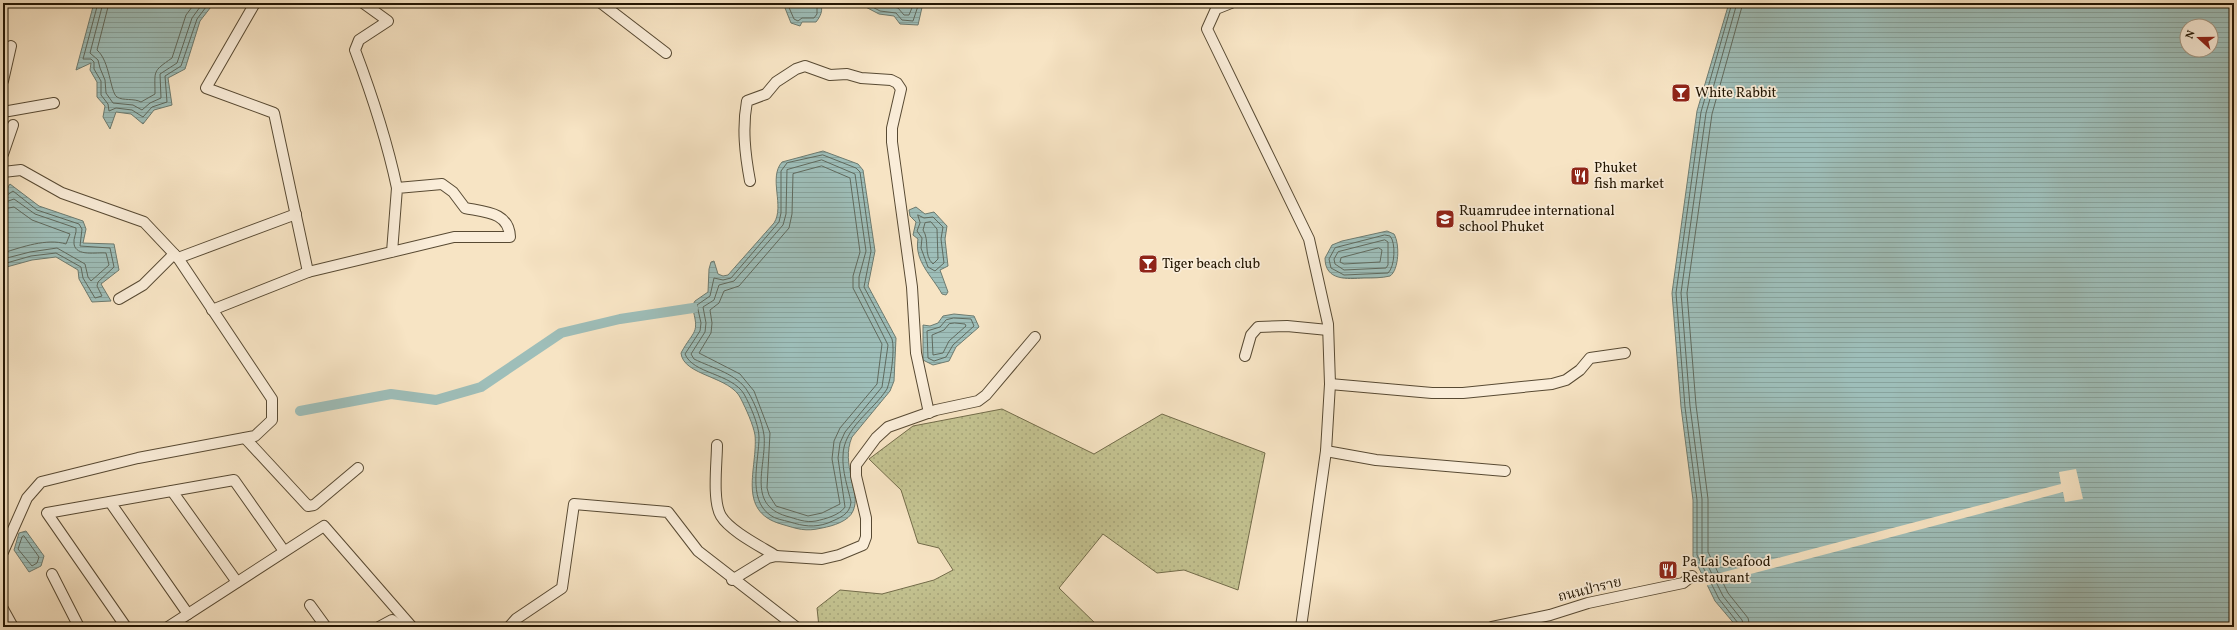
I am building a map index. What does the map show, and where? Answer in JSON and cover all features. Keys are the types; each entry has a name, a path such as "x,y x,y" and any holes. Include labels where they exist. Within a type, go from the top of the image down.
{"street":[{"path":"255,3 206,88 274,113 308,272"},
{"path":"363,3 388,21 359,40 355,50 374,100 390,156 397,188 392,252"},
{"path":"601,3 666,53"},
{"path":"1231,3 1216,9 1207,29 1309,239 1328,330 1330,384 1326,451 1301,627"},
{"path":"3,81 11,46"},
{"path":"750,181 744,152 746,101 766,94 776,82 796,69 806,66 830,75 847,74 861,78 891,80 898,83 901,89 892,128 892,142 912,287 916,353 929,413"},
{"path":"3,112 54,103"},
{"path":"3,154 13,125"},
{"path":"3,172 21,170 62,194 144,222 176,256 272,399 272,420 256,436 138,458 41,482 27,498 4,549"},
{"path":"212,310 308,272 454,237 510,237 509,226 504,220 489,212 465,208 453,192 442,184 397,188"},
{"path":"118,299 143,285 176,256 296,214"},
{"path":"1245,356 1251,335 1258,327 1287,326 1328,330"},
{"path":"732,580 768,558 776,556 822,559 839,555 863,545 866,537 866,518 856,476 857,462 876,438 888,427 929,413 978,401 986,395 1035,337"},
{"path":"1330,384 1432,393 1463,393 1544,384 1566,380 1580,370 1590,358 1626,352"},
{"path":"245,438 308,506 314,505 358,468"},
{"path":"717,445 717,504 721,516 734,529 776,556"},
{"path":"1326,451 1390,462 1505,471"},
{"path":"126,627 47,513 234,480 284,551"},
{"path":"172,491 237,582"},
{"path":"110,502 188,614"},
{"path":"509,627 516,619 562,588 574,504 668,512 698,551 732,580 796,627"},
{"path":"168,627 324,526 412,627"},
{"path":"52,574 79,627"},
{"name":"ถนนป่าราย","path":"1492,627 1550,614 1588,603 1683,583 1692,576"},
{"path":"310,605 326,627"},
{"path":"3,609 13,627"},
{"path":"379,627 392,620 401,627"}],"shaded area":[{"path":"1002,409 1094,454 1162,414 1265,453 1238,590 1184,570 1157,573 1103,534 1059,588 1099,627 819,627 817,608 840,590 882,594 934,580 953,570 939,548 918,543 901,490 869,459 913,426"}],"water":[{"path":"94,3 214,3 200,21 185,69 168,78 172,105 154,110 143,124 131,114 116,112 110,129 103,117 105,106 97,97 97,82 90,70 91,63 76,70"},
{"path":"783,3 820,3 822,8 816,22 802,22 800,26 791,23"},
{"path":"858,3 923,3 918,25 900,24 894,16 879,14"},
{"path":"1729,3 2234,3 2234,627 1737,627 1715,601 1693,556 1693,500 1681,407 1672,293 1697,111"},
{"path":"823,151 858,164 863,170 875,251 868,286 896,338 894,381 890,391 852,437 849,447 849,468 855,495 853,511 848,518 836,524 806,530 797,529 767,518 758,509 754,499 752,487 755,435 751,421 741,399 736,391 728,385 690,367 684,361 681,353 695,327 692,306 695,301 708,292 709,269 711,262 714,261 718,274 723,276 728,275 774,223 778,209 776,176 782,162"},
{"path":"10,184 39,206 83,221 86,229 83,243 114,244 119,270 101,284 111,301 92,302 79,279 78,270 56,257 32,260 3,268 3,194"},
{"path":"916,207 925,214 934,212 947,226 945,239 948,266 940,270 948,292 946,295 942,294 921,261 917,247 918,239 913,235 916,222 910,216 909,210"},
{"path":"1387,231 1394,234 1398,250 1397,263 1393,273 1390,276 1351,279 1338,277 1329,271 1326,266 1325,258 1332,245 1342,241"},
{"path":"954,314 974,316 979,327 956,347 949,361 933,365 923,360 923,325 930,326 938,323 943,316"},
{"path":"26,531 44,556 41,566 29,572 14,550 19,533"}],"pier":[{"path":"2076,469 2083,499 2065,502 2063,492 1705,586 1701,578 2061,484 2059,472"}],"waterway":[{"path":"300,411 391,394 436,400 481,387 561,333 620,319 693,308"}],"place":[{"name":"White Rabbit","path":"1681,93"},
{"name":"Phuket fish market","path":"1580,176"},
{"name":"Ruamrudee international school Phuket","path":"1445,219"},
{"name":"Tiger beach club","path":"1148,264"},
{"name":"Pa Lai Seafood Restaurant","path":"1668,570"}]}
